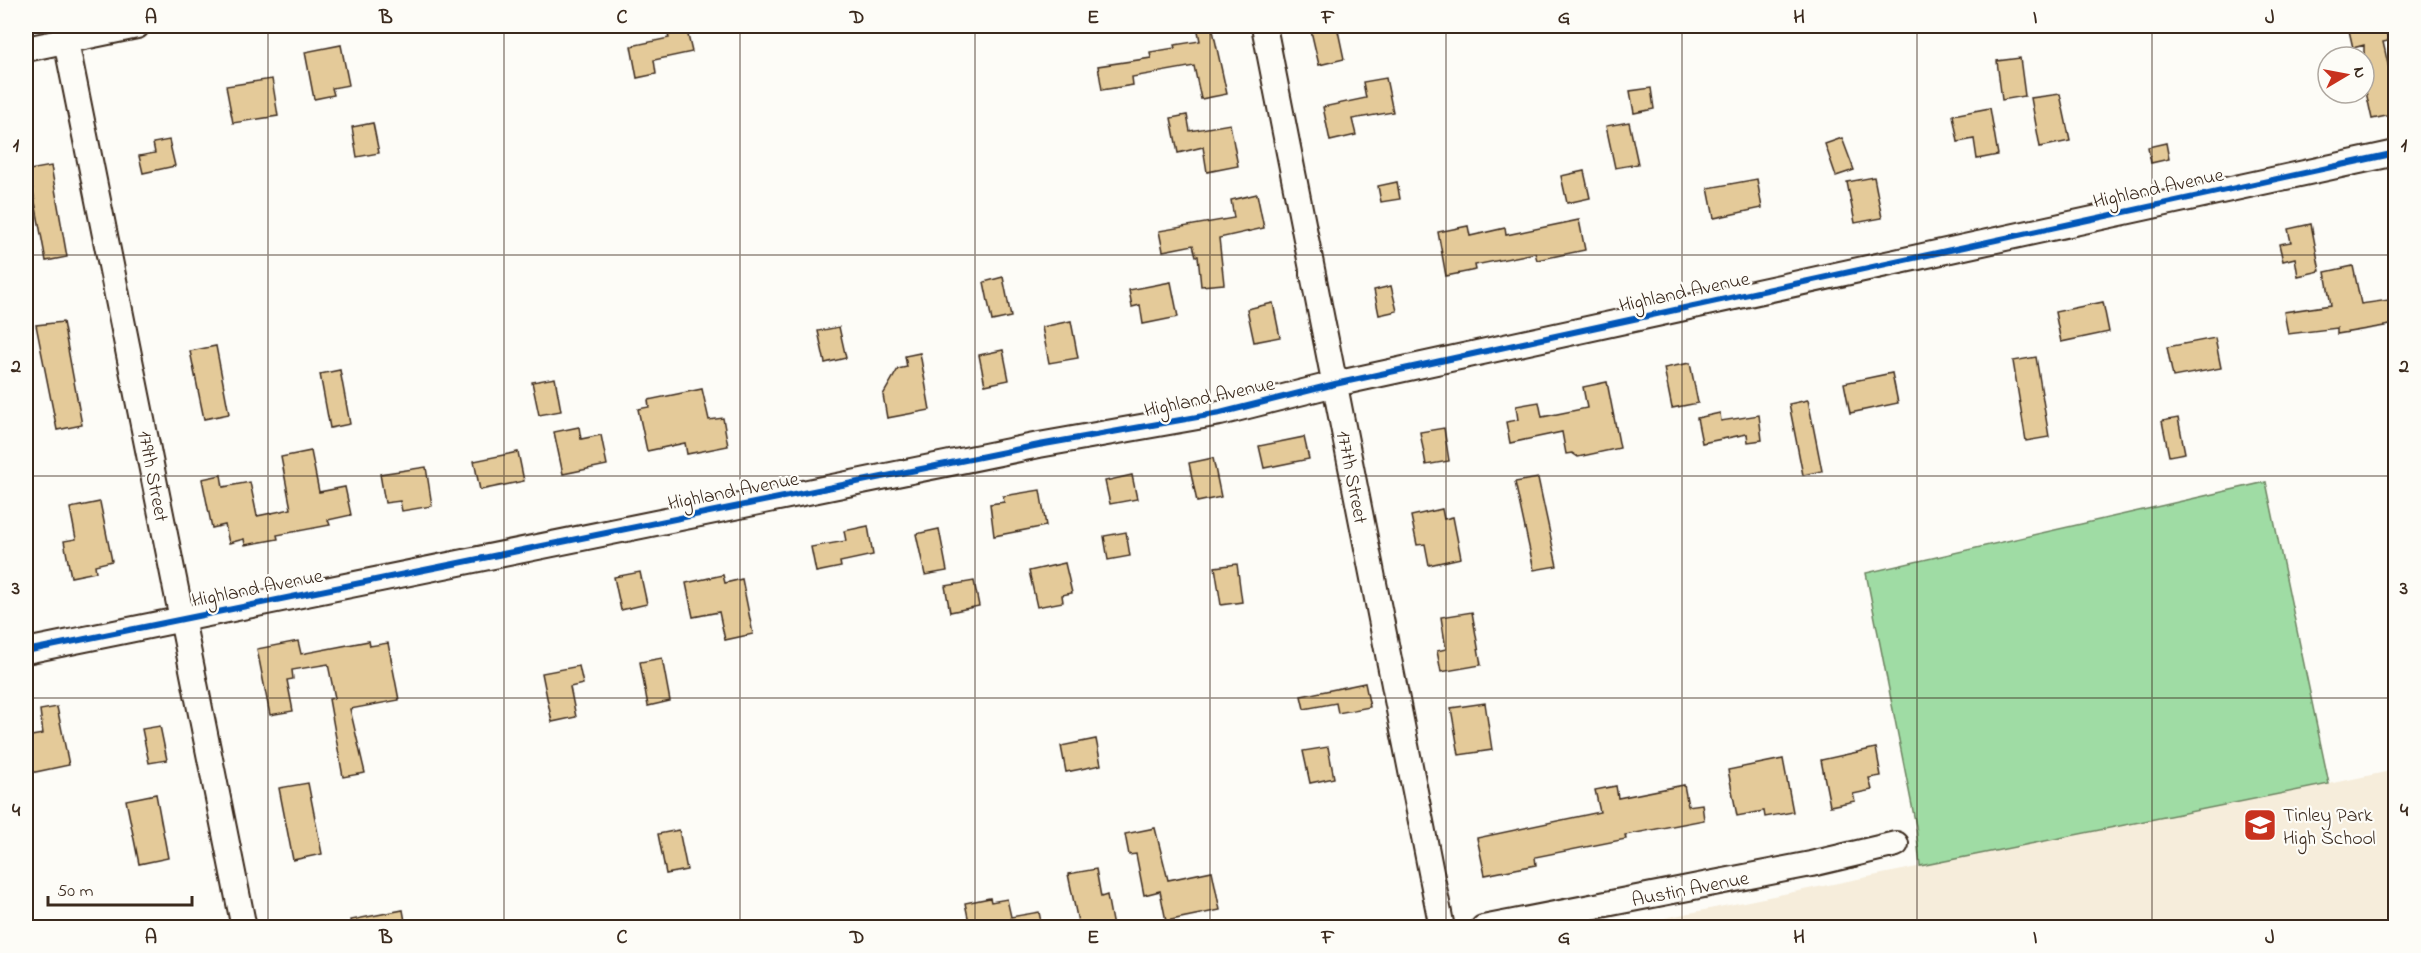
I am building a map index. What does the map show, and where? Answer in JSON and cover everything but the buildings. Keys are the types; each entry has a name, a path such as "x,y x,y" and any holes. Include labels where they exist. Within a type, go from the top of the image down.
{"street":[{"path":"26,49 64,33 137,26"},
{"name":"177th Street","path":"1264,26 1442,927"},
{"name":"179th Street","path":"64,33 244,927"},
{"name":"Highland Avenue","path":"26,651 1028,447 1220,413 1335,384 2396,153"},
{"name":"Austin Avenue","path":"1483,927 1811,864 1896,844"}],"shaded area":[{"name":"Tinley Park High School","path":"2395,770 2395,927 1615,928 2329,784"}],"green space":[{"path":"2266,482 2329,784 1920,866 1916,826 1866,573"}],"cycle path":[{"path":"26,651 1039,445 1220,413 1335,384 2396,153"}],"place":[{"name":"Tinley Park High School","path":"2260,825"}]}
